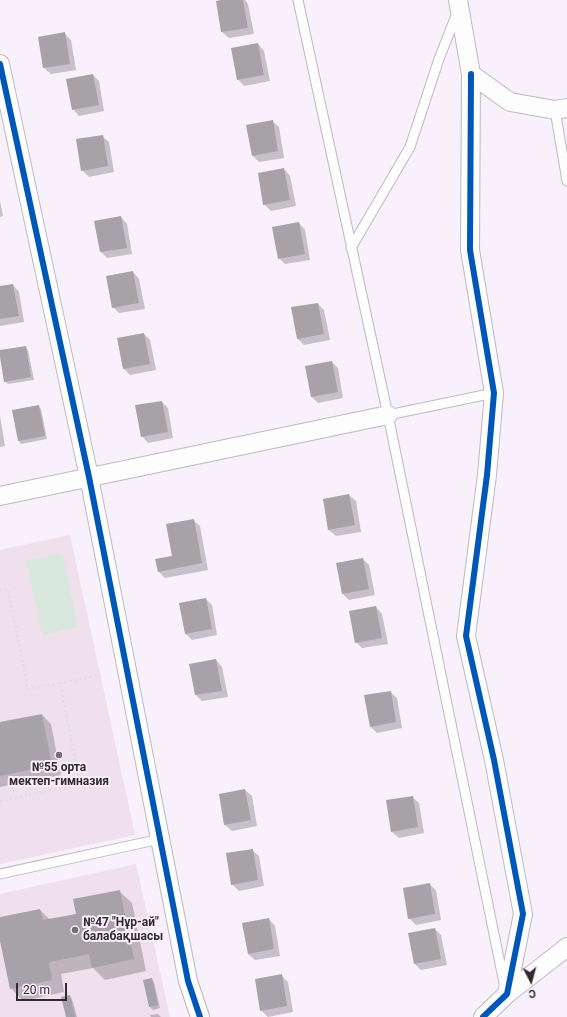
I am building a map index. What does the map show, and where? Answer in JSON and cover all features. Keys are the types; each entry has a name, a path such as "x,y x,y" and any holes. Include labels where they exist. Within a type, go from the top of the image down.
{"street":[{"path":"459,4 471,74 470,250 494,393 487,475 466,636 494,760 523,914 507,994"},
{"path":"0,64 89,477 188,981 200,1017"},
{"path":"471,74 510,102 561,109"},
{"path":"0,496 388,415"},
{"path":"483,1017 507,994 567,947"}],"lane":[{"path":"298,0 388,415 507,994"},
{"path":"351,248 410,147 459,4"},
{"path":"561,109 567,181"},
{"path":"388,415 494,393"},
{"path":"0,874 160,839"}],"path":[{"path":"0,590 8,589 28,689 100,675"},
{"path":"0,801 80,784 60,683"}],"shaded area":[{"name":"№55 орта мектеп-гимназия","path":"70,535 135,835 0,864 0,550"},
{"path":"62,553 78,627 43,635 26,561"},
{"name":"№47 \"Нұр-ай\" балабақшасы","path":"136,864 170,1017 0,1017 0,894"}],"building":[{"path":"243,0 248,28 221,32 216,1"},
{"path":"65,32 70,64 43,68 38,37"},
{"path":"258,43 264,75 237,80 231,48"},
{"path":"93,74 99,105 72,110 66,79"},
{"path":"273,120 278,151 252,156 246,125"},
{"path":"103,135 108,166 81,171 76,139"},
{"path":"284,168 290,200 263,205 258,173"},
{"path":"121,216 127,248 100,252 94,221"},
{"path":"299,222 305,254 278,259 272,227"},
{"path":"133,271 139,303 112,308 106,276"},
{"path":"13,284 19,316 0,319 0,286"},
{"path":"318,303 324,334 297,339 291,307"},
{"path":"144,333 150,364 123,369 117,338"},
{"path":"26,346 31,377 4,382 0,350"},
{"path":"332,361 338,392 311,397 305,366"},
{"path":"162,401 168,432 141,437 135,405"},
{"path":"39,405 45,436 18,441 12,410"},
{"path":"349,494 355,525 328,530 323,499"},
{"path":"194,519 202,563 158,572 155,559 172,556 166,524"},
{"path":"363,558 369,589 342,594 336,563"},
{"path":"206,598 212,629 185,634 179,603"},
{"path":"376,606 382,638 355,643 349,611"},
{"path":"216,659 222,691 195,695 189,664"},
{"path":"391,691 396,722 370,727 364,695"},
{"path":"42,714 52,765 0,776 0,722"},
{"path":"245,789 251,820 224,825 219,794"},
{"path":"413,796 418,827 391,832 386,800"},
{"path":"253,849 258,880 231,885 226,853"},
{"path":"430,883 435,914 408,919 403,888"},
{"path":"120,890 134,959 92,968 89,954 49,962 52,980 10,989 0,941 0,917 40,909 43,920 76,914 73,899"},
{"path":"269,918 274,949 248,954 242,923"},
{"path":"435,928 441,959 414,964 408,933"},
{"path":"282,974 287,1006 260,1011 255,979"},
{"path":"152,978 158,1005 149,1007 143,980"},
{"path":"70,995 75,1017 66,1017 61,997"}],"cycle path":[{"path":"0,64 89,477 188,981 200,1017"},
{"path":"471,74 470,250 494,393 487,475 466,636 494,760 523,914 507,994 483,1017"}],"place":[{"name":"№55 орта мектеп-гимназия","path":"59,755"},
{"name":"№47 \"Нұр-ай\" балабақшасы","path":"75,930"}]}
